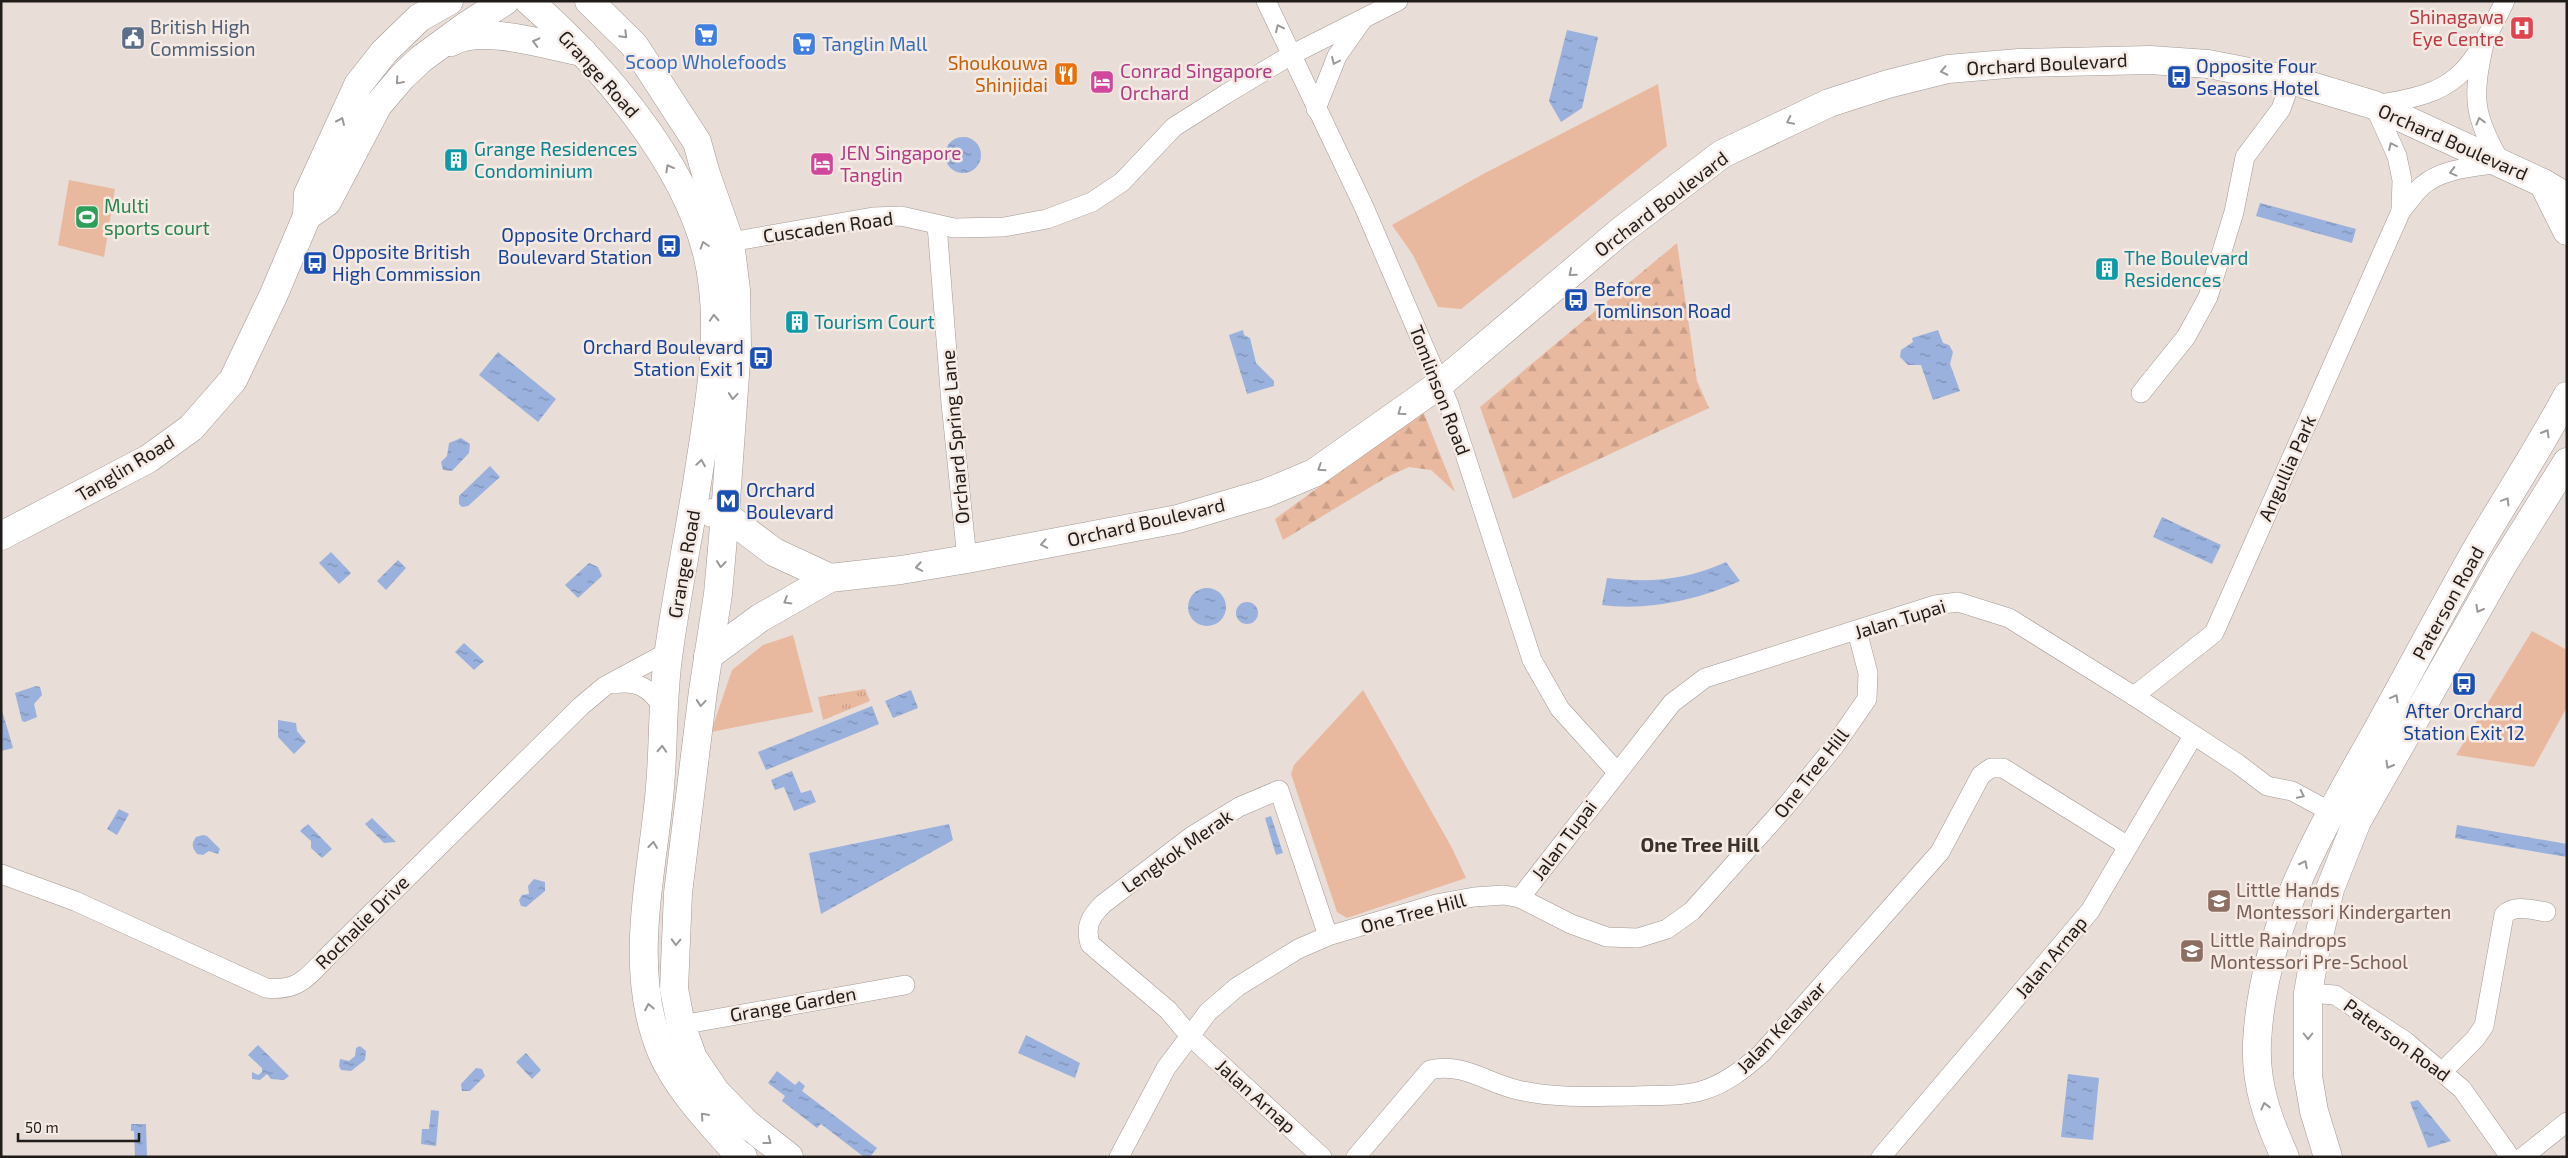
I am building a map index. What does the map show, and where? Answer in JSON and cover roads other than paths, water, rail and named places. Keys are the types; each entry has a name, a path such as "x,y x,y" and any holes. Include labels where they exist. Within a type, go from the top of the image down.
{"main road":[{"name":"Tanglin Road","path":"1,536 148,459 191,428 233,380 274,294 307,216 308,194 358,85 384,52 422,10 449,1"},
{"path":"307,216 327,202 378,105 402,77 421,59 505,1"},
{"name":"Grange Road","path":"529,1 583,52 641,123 661,153 693,210 707,252 712,280 715,342 710,402 668,652 660,788 643,941 648,1007 663,1054 692,1102 736,1153 743,1157"},
{"name":"Grange Road","path":"589,1 634,45 698,142 706,174 730,242 736,290 737,347 726,515 718,594 708,656 678,893 674,990 681,1024 693,1058 716,1092 747,1124 789,1157"},
{"path":"421,59 458,38 494,36 583,52"},
{"name":"Orchard Boulevard","path":"708,656 767,613 830,578 901,570 967,559 1178,519 1266,493 1314,472 1440,384 1622,230 1722,154 1829,103 1948,69 2019,63 2150,60 2208,64 2292,80 2374,106 2501,163 2567,197"},
{"path":"2543,183 2567,231"},
{"name":"Paterson Road","path":"2284,1157 2267,1115 2259,1080 2257,1044 2260,1012 2274,943 2296,880 2331,812 2474,554 2566,396"},
{"name":"Paterson Road","path":"2328,1157 2314,1111 2308,1076 2308,993 2330,889 2357,821 2502,566 2567,462"},
{"path":"693,511 726,515 774,552 830,578"}],"street":[{"name":"Tomlinson Road","path":"1266,1 1368,216 1440,384 1532,660 1560,709 1617,772"},
{"name":"Cuscaden Road","path":"730,242 873,217 901,216 954,228 1004,227 1047,219 1092,202 1122,182 1174,128 1291,55 1362,21 1398,1"},
{"path":"2374,106 2431,94 2453,82 2484,44 2505,1"},
{"path":"1316,109 1337,56 1362,21"},
{"path":"2484,44 2477,75 2478,113 2484,134 2501,163"},
{"path":"2141,393 2186,337 2208,297 2234,212 2245,157 2281,109 2292,80"},
{"name":"Angullia Park","path":"2374,106 2397,156 2402,180 2401,211"},
{"name":"Angullia Park","path":"2134,696 2214,633 2401,211 2422,186 2437,176 2456,170 2501,163"},
{"name":"Orchard Spring Lane","path":"937,225 951,403 967,559"},
{"name":"Jalan Tupai","path":"1520,898 1672,703 1705,678 1935,605 1958,602 2009,618 2134,696 2238,764 2267,786 2292,791 2331,812"},
{"name":"One Tree Hill","path":"1118,1157 1166,1068 1208,1012 1237,987 1298,949 1328,936 1436,904 1474,897 1504,896 1520,898 1571,924 1607,937 1638,938 1667,929 1692,911 1786,806 1833,748 1867,699 1868,673 1857,631"},
{"name":"Rochalie Drive","path":"1,874 75,901 266,988 287,989 298,985 580,706 605,686 668,652"},
{"path":"605,686 636,684 646,687 664,709"},
{"name":"Jalan Arnap","path":"1881,1157 2090,911 2193,736"},
{"name":"Jalan Kelawar","path":"1356,1157 1430,1070 1443,1067 1459,1068 1515,1090 1553,1097 1668,1095 1703,1090 1736,1076 1761,1054 1940,852 1981,775 1991,768 2003,768 2128,846"},
{"name":"Lengkok Merak","path":"1190,1036 1168,1010 1090,944 1086,931 1091,917 1103,904 1192,836 1239,807 1279,790 1328,936"},
{"path":"2442,1072 2475,1039 2484,1026 2504,915 2509,910 2516,908 2546,912"},
{"path":"2315,953 2322,978 2335,995"},
{"name":"Grange Garden","path":"681,1024 905,985"},
{"name":"Paterson Road","path":"2308,993 2335,995 2405,1041 2462,1088 2510,1157"},
{"name":"Jalan Arnap","path":"1190,1036 1322,1157"},
{"path":"2523,1157 2567,1122"}],"water":[{"path":"1567,30 1598,37 1582,108 1561,122 1549,101"},
{"path":"963,137 970,138 976,142 980,148 980,162 976,168 970,172 963,173 956,172 950,168 946,162 945,155 946,148 950,142 956,138"},
{"path":"2260,203 2356,229 2352,243 2256,216"},
{"path":"1243,330 1244,335 1250,338 1256,363 1274,381 1274,386 1247,394 1229,335"},
{"path":"1938,330 1943,343 1949,345 1953,352 1950,364 1960,391 1933,400 1921,365 1908,365 1900,357 1901,350 1913,342 1912,338"},
{"path":"498,352 556,399 538,422 479,375"},
{"path":"461,438 470,444 469,453 452,471 443,470 441,462 447,456 449,443"},
{"path":"490,466 500,477 468,506 462,507 459,504 459,496"},
{"path":"2162,517 2221,545 2212,564 2153,537"},
{"path":"331,552 351,573 339,584 319,563"},
{"path":"398,560 406,568 386,590 377,581"},
{"path":"1726,562 1740,581 1707,594 1655,605 1602,605 1607,578 1668,579 1697,573"},
{"path":"589,563 598,567 602,576 578,598 565,585"},
{"path":"1207,588 1220,594 1226,607 1220,620 1207,626 1194,620 1188,607 1194,594"},
{"path":"1247,602 1255,605 1258,613 1255,621 1247,624 1239,621 1236,613 1239,605"},
{"path":"464,643 484,661 474,670 455,652"},
{"path":"36,686 40,687 42,695 34,704 37,717 25,722 22,721 15,693"},
{"path":"911,690 918,708 893,718 885,701"},
{"path":"872,706 879,724 766,770 758,752"},
{"path":"1,707 13,748 1,751"},
{"path":"278,720 296,723 297,731 306,742 294,754 278,737"},
{"path":"792,771 801,793 811,790 816,802 794,811 784,787 775,790 771,780"},
{"path":"119,809 129,814 117,835 107,829"},
{"path":"1271,816 1283,853 1276,855 1265,818"},
{"path":"372,818 396,842 384,843 365,824"},
{"path":"308,824 332,849 322,858 311,848 311,841 300,831"},
{"path":"949,824 953,840 821,914 809,853"},
{"path":"2457,825 2567,844 2567,857 2455,838"},
{"path":"207,836 220,849 218,854 209,851 203,855 197,854 193,847 193,842 196,837"},
{"path":"534,879 545,882 545,891 526,907 521,906 519,900 522,895 529,894 528,886"},
{"path":"1026,1035 1080,1063 1075,1078 1018,1053"},
{"path":"258,1045 289,1076 284,1080 271,1079 267,1074 260,1080 252,1079 252,1072 258,1075 262,1072 262,1068 248,1055"},
{"path":"360,1046 366,1051 365,1060 351,1071 341,1070 339,1066 340,1059 349,1061 355,1056 356,1048"},
{"path":"526,1053 541,1070 532,1079 516,1062"},
{"path":"476,1068 482,1069 485,1076 470,1091 462,1091 461,1084"},
{"path":"777,1071 795,1085 799,1081 805,1086 802,1091 877,1148 870,1157 864,1157 821,1124 817,1128 782,1101 785,1096 768,1083"},
{"path":"2068,1074 2099,1078 2093,1140 2061,1137"},
{"path":"2418,1100 2451,1141 2428,1148 2410,1102"},
{"path":"431,1110 439,1111 436,1146 421,1144 422,1129 429,1129"},
{"path":"131,1124 146,1124 147,1157 135,1157 134,1131 131,1131"}],"place":[{"name":"Shinagawa Eye Centre","path":"2522,28"},
{"name":"Scoop Wholefoods","path":"706,35"},
{"name":"British High Commission","path":"133,38"},
{"name":"Tanglin Mall","path":"804,44"},
{"name":"Shoukouwa Shinjidai","path":"1066,74"},
{"name":"Opposite Four Seasons Hotel","path":"2179,77"},
{"name":"Conrad Singapore Orchard","path":"1102,82"},
{"name":"Grange Residences Condominium","path":"456,160"},
{"name":"JEN Singapore Tanglin","path":"822,164"},
{"name":"Multi sports court","path":"87,217"},
{"name":"Opposite Orchard Boulevard Station","path":"669,246"},
{"name":"Opposite British High Commission","path":"315,263"},
{"name":"The Boulevard Residences","path":"2107,269"},
{"name":"Before Tomlinson Road","path":"1576,300"},
{"name":"Tourism Court","path":"797,322"},
{"name":"Orchard Boulevard Station Exit 1","path":"761,358"},
{"name":"Orchard Boulevard","path":"728,501"},
{"name":"After Orchard Station Exit 12","path":"2464,684"},
{"name":"Little Hands Montessori Kindergarten","path":"2219,901"},
{"name":"Little Raindrops Montessori Pre-School","path":"2192,951"}],"district":[{"name":"One Tree Hill","path":"1700,845"}]}
